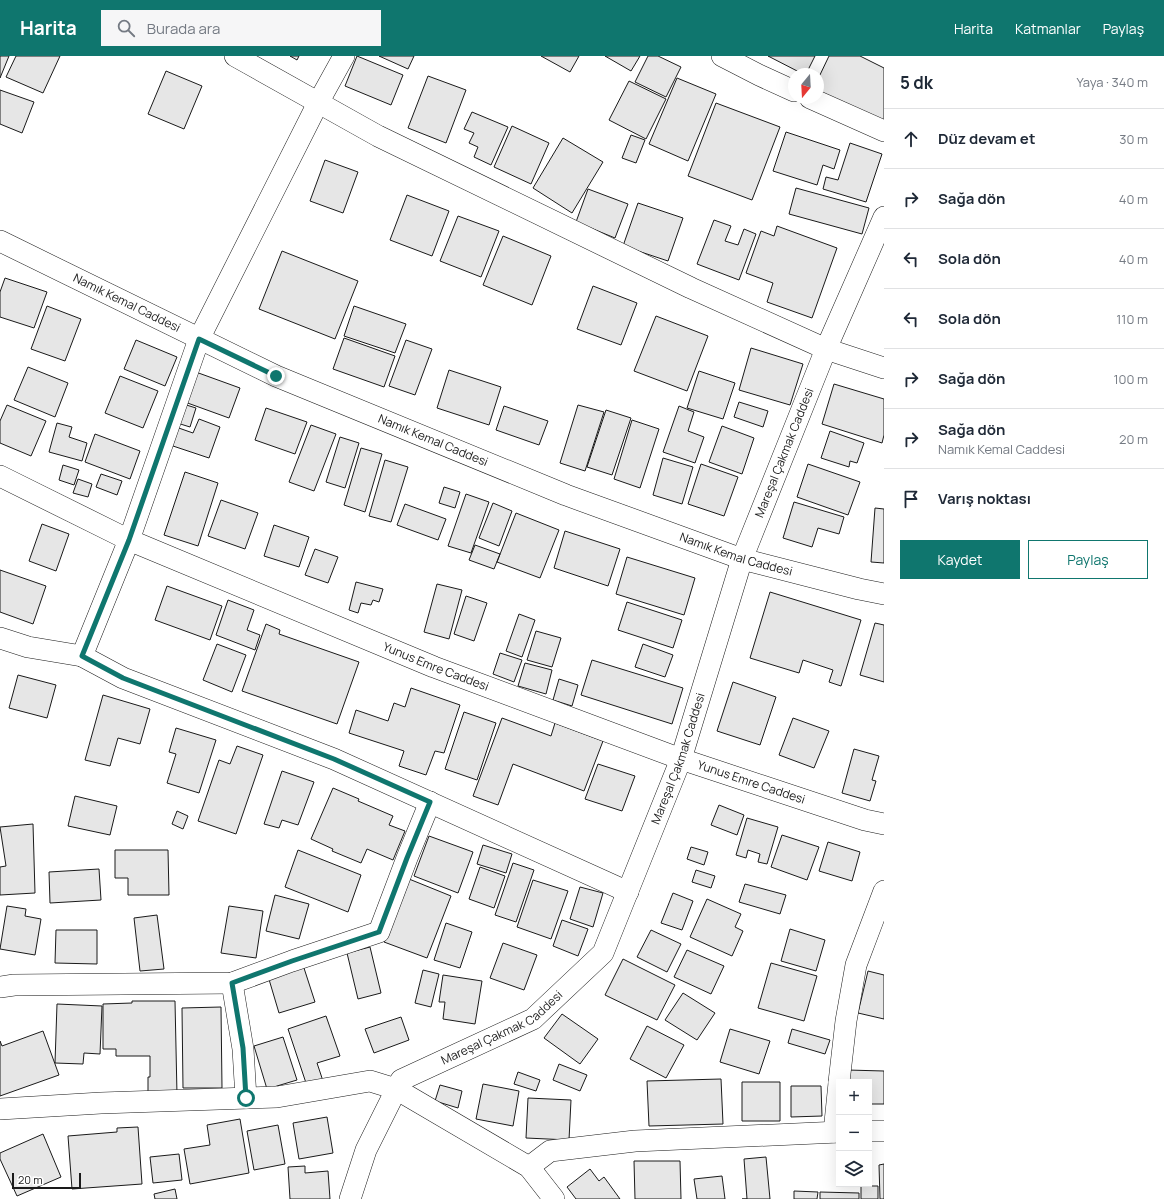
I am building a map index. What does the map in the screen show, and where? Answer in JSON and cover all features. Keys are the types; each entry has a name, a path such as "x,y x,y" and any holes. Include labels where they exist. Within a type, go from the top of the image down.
{"street":[{"path":"235,56 378,136 684,285 826,349 884,368"},
{"path":"82,656 129,540 199,339 318,103 344,56"},
{"path":"722,56 759,76 788,88"},
{"path":"823,104 884,131"},
{"name":"Mareşal Çakmak Caddesi","path":"350,1199 366,1150 401,1080 533,1019 603,953 681,759 742,559 826,349 884,217"},
{"name":"Namık Kemal Caddesi","path":"0,241 276,376 559,492 742,559 884,594"},
{"name":"Yunus Emre Caddesi","path":"0,476 129,540 434,667 681,759 865,820 884,824"},
{"path":"0,638 28,647 82,656 123,678 334,759 628,892"},
{"path":"0,988 14,985 232,983 379,932 430,802"},
{"path":"839,1079 846,1021 856,966 883,898 884,891"},
{"path":"232,983 243,1048 246,1098"},
{"path":"0,1109 101,1103 277,1097 370,1081 396,1090 529,1167 554,1199"},
{"path":"872,1131 884,1131"},
{"path":"529,1167 550,1151 635,1141 836,1132"}],"building":[{"path":"0,56 9,56 0,78"},
{"path":"16,56 60,56 43,93 6,77"},
{"path":"290,56 299,56 297,60"},
{"path":"357,56 403,75 391,105 345,86"},
{"path":"379,56 414,56 408,69"},
{"path":"541,56 579,56 570,72"},
{"path":"605,56 640,56 631,71"},
{"path":"648,56 658,56 681,67 666,97 635,82"},
{"path":"768,56 815,56 809,68 791,68"},
{"path":"829,56 860,56 884,68 884,123 824,94 823,68"},
{"path":"166,71 202,86 184,129 148,114"},
{"path":"428,76 466,90 446,143 408,128"},
{"path":"677,78 716,94 688,161 649,144"},
{"path":"629,81 666,99 646,139 609,120"},
{"path":"0,90 34,102 22,133 0,124"},
{"path":"716,103 780,127 752,200 688,176"},
{"path":"472,112 508,127 491,165 474,157 478,147 469,143 474,133 464,129"},
{"path":"512,126 549,143 531,184 494,167"},
{"path":"786,132 840,150 834,169 823,165 817,185 773,171"},
{"path":"631,135 645,140 636,163 622,158"},
{"path":"563,138 603,162 572,213 533,188"},
{"path":"850,143 882,154 866,202 823,189 826,177 838,180"},
{"path":"325,160 358,172 343,213 310,201"},
{"path":"796,188 869,208 862,234 789,214"},
{"path":"588,189 628,204 615,238 576,222"},
{"path":"407,195 449,211 432,256 390,240"},
{"path":"638,203 683,218 668,261 623,246"},
{"path":"458,216 499,231 481,277 440,261"},
{"path":"714,220 731,226 725,241 738,245 744,229 756,234 739,280 697,264"},
{"path":"777,226 837,248 812,318 767,302 773,283 746,273 761,231 774,236"},
{"path":"503,236 551,256 532,305 483,285"},
{"path":"282,251 358,281 335,339 259,309"},
{"path":"5,278 47,292 34,328 0,317 0,292"},
{"path":"593,286 637,303 621,345 577,329"},
{"path":"47,306 81,319 65,361 31,349"},
{"path":"354,306 406,324 395,353 344,336"},
{"path":"656,316 708,336 687,391 634,371"},
{"path":"344,338 395,356 384,387 333,369"},
{"path":"136,340 177,357 165,386 124,369"},
{"path":"406,340 432,349 415,395 389,386"},
{"path":"751,348 803,364 790,405 739,390"},
{"path":"28,367 68,383 55,417 14,400"},
{"path":"449,370 501,387 489,425 437,408"},
{"path":"193,371 240,388 229,418 182,401"},
{"path":"699,371 735,383 723,419 687,408"},
{"path":"120,376 158,391 143,428 105,413"},
{"path":"834,384 884,399 884,435 882,443 822,424"},
{"path":"739,402 768,411 763,427 734,417"},
{"path":"180,403 196,408 190,427 174,422"},
{"path":"7,405 46,421 31,456 0,443 0,421"},
{"path":"578,405 604,412 585,471 560,463"},
{"path":"504,406 548,421 539,445 496,430"},
{"path":"679,406 694,412 688,431 704,437 695,463 663,452"},
{"path":"266,408 307,422 295,454 255,440"},
{"path":"606,410 631,418 612,475 587,467"},
{"path":"199,419 220,427 209,458 167,444 173,426 193,433"},
{"path":"632,420 659,429 640,488 614,479"},
{"path":"57,423 72,427 69,437 87,443 82,461 49,452"},
{"path":"311,425 336,434 314,491 289,482"},
{"path":"722,426 754,438 742,474 709,462"},
{"path":"830,431 864,443 857,463 850,461 849,467 821,458"},
{"path":"95,434 140,451 130,479 85,462"},
{"path":"340,437 359,443 345,488 326,482"},
{"path":"361,448 382,454 365,512 344,505"},
{"path":"663,458 693,467 682,504 653,495"},
{"path":"385,460 408,467 391,522 369,516"},
{"path":"701,464 738,477 724,516 688,504"},
{"path":"808,464 860,482 848,515 797,497"},
{"path":"63,465 79,470 74,485 59,480"},
{"path":"185,472 218,483 198,546 164,535"},
{"path":"101,474 122,481 117,495 96,487"},
{"path":"78,479 92,484 88,497 73,493"},
{"path":"444,487 460,492 455,508 439,503"},
{"path":"466,494 489,502 471,553 448,546"},
{"path":"221,500 258,513 245,549 208,536"},
{"path":"794,502 844,517 839,534 818,528 812,547 783,538"},
{"path":"493,503 512,511 499,546 479,538"},
{"path":"405,504 446,519 438,540 397,525"},
{"path":"875,508 884,509 884,563 871,562"},
{"path":"516,513 559,530 540,578 497,562"},
{"path":"42,524 69,534 56,571 29,561"},
{"path":"274,525 309,537 299,567 264,556"},
{"path":"565,531 620,549 608,586 554,568"},
{"path":"475,545 500,554 494,569 469,560"},
{"path":"315,549 338,557 328,583 305,575"},
{"path":"627,557 695,578 684,615 616,594"},
{"path":"0,570 46,586 33,624 0,612"},
{"path":"356,582 383,589 379,602 373,600 371,605 361,603 358,613 349,610"},
{"path":"437,584 462,590 449,639 424,632"},
{"path":"167,586 222,606 210,640 155,620"},
{"path":"770,592 861,620 841,686 829,682 833,670 803,660 799,673 750,658"},
{"path":"466,596 487,603 474,641 454,634"},
{"path":"228,600 254,610 247,630 260,635 255,650 216,635"},
{"path":"627,602 682,620 673,648 618,630"},
{"path":"519,614 535,620 522,657 506,651"},
{"path":"875,623 884,625 884,682 860,675"},
{"path":"266,624 280,630 279,634 359,662 337,724 242,691"},
{"path":"536,631 561,638 552,667 527,660"},
{"path":"217,644 246,655 232,692 203,680"},
{"path":"643,644 673,655 665,677 635,667"},
{"path":"500,653 522,660 514,682 493,674"},
{"path":"592,660 683,688 672,724 581,695"},
{"path":"525,663 552,670 546,694 518,686"},
{"path":"18,675 56,685 47,718 9,708"},
{"path":"559,679 578,685 572,706 553,700"},
{"path":"733,682 776,697 760,745 717,731"},
{"path":"411,688 460,705 444,753 435,751 426,775 399,766 404,751 349,733 356,710 388,721 394,703 405,707"},
{"path":"103,695 150,709 140,744 118,738 110,766 85,760"},
{"path":"464,712 496,723 477,780 445,769"},
{"path":"502,718 551,736 555,723 603,741 584,791 513,764 498,805 473,796"},
{"path":"793,718 829,731 814,768 779,755"},
{"path":"176,728 216,740 199,793 167,783 176,754 169,752"},
{"path":"237,746 263,755 236,834 198,821 219,760 230,764"},
{"path":"854,749 879,756 872,780 876,781 870,801 842,793"},
{"path":"598,764 635,776 622,811 585,799"},
{"path":"282,771 314,782 298,825 282,820 279,828 264,824"},
{"path":"333,788 359,799 358,801 393,816 389,825 405,831 393,860 367,849 361,863 332,851 333,849 311,839"},
{"path":"75,796 117,806 110,835 68,826"},
{"path":"719,805 744,815 737,835 711,825"},
{"path":"177,811 188,816 183,829 172,824"},
{"path":"747,818 778,827 767,864 758,862 760,854 748,850 746,858 736,855"},
{"path":"33,824 35,893 0,895 0,867 6,866 0,827"},
{"path":"782,835 819,847 807,880 771,867"},
{"path":"429,836 473,852 458,893 414,876"},
{"path":"828,842 860,852 852,881 819,871"},
{"path":"483,845 512,854 506,873 477,864"},
{"path":"691,847 708,852 704,865 687,859"},
{"path":"115,850 168,850 169,895 128,895 128,878 115,878"},
{"path":"298,850 361,875 348,912 285,887"},
{"path":"513,863 534,870 516,922 495,915"},
{"path":"480,867 505,876 494,908 469,899"},
{"path":"99,869 101,900 50,903 49,872"},
{"path":"696,870 715,876 711,888 692,882"},
{"path":"409,879 451,896 427,958 384,942"},
{"path":"533,880 568,891 551,939 517,927"},
{"path":"745,884 786,895 780,914 739,902"},
{"path":"580,887 603,893 593,927 570,919"},
{"path":"673,893 693,901 682,930 661,923"},
{"path":"275,895 309,904 299,939 266,931"},
{"path":"707,899 741,914 735,927 743,931 732,956 690,937"},
{"path":"7,906 26,909 25,916 41,919 35,955 0,949"},
{"path":"229,906 263,911 256,958 221,953"},
{"path":"157,915 164,969 140,971 134,918"},
{"path":"562,920 588,929 578,956 553,946"},
{"path":"446,923 472,932 460,968 434,960"},
{"path":"790,929 825,940 816,971 781,961"},
{"path":"56,930 97,930 97,964 55,963"},
{"path":"651,930 681,944 667,972 637,957"},
{"path":"503,943 537,955 524,990 490,978"},
{"path":"370,947 381,993 358,999 347,953"},
{"path":"687,950 724,966 711,994 674,977"},
{"path":"623,959 675,985 657,1020 605,995"},
{"path":"771,963 817,976 804,1021 758,1008"},
{"path":"303,965 315,1002 279,1013 268,976"},
{"path":"423,970 439,974 431,1007 415,1003"},
{"path":"868,971 884,975 884,1019 858,1013"},
{"path":"443,975 482,981 475,1024 443,1019 445,1002 439,1002"},
{"path":"683,993 715,1013 697,1040 665,1020"},
{"path":"132,1001 175,1001 177,1095 148,1095 150,1056 116,1056 116,1049 103,1049 103,1004 132,1003"},
{"path":"57,1004 102,1006 100,1054 84,1053 83,1064 55,1063"},
{"path":"221,1007 222,1088 183,1088 182,1008"},
{"path":"562,1014 598,1039 580,1064 544,1038"},
{"path":"326,1016 340,1056 317,1063 323,1081 307,1086 288,1029"},
{"path":"401,1017 409,1040 374,1053 365,1029"},
{"path":"647,1026 684,1045 666,1078 630,1059"},
{"path":"730,1029 770,1041 759,1074 720,1062"},
{"path":"792,1029 830,1040 825,1054 788,1043"},
{"path":"43,1031 59,1075 0,1096 0,1041 2,1046"},
{"path":"283,1037 297,1080 267,1089 254,1046"},
{"path":"559,1064 587,1075 580,1091 553,1080"},
{"path":"847,1070 884,1071 884,1104 872,1104 872,1079 847,1079"},
{"path":"518,1072 540,1080 536,1091 514,1084"},
{"path":"721,1079 723,1124 649,1126 647,1081"},
{"path":"742,1082 780,1082 780,1121 742,1121"},
{"path":"483,1084 519,1091 513,1126 476,1119"},
{"path":"440,1085 462,1091 458,1108 435,1101"},
{"path":"791,1086 821,1086 822,1116 791,1117"},
{"path":"528,1098 571,1100 569,1140 526,1138"},
{"path":"327,1117 333,1153 299,1159 293,1123"},
{"path":"240,1119 249,1173 190,1184 184,1149 210,1145 207,1125"},
{"path":"278,1125 285,1164 254,1170 247,1131"},
{"path":"138,1127 142,1184 72,1189 68,1136 117,1132 117,1128"},
{"path":"43,1134 61,1177 17,1196 0,1159 0,1153"},
{"path":"179,1154 182,1180 153,1183 150,1157"},
{"path":"766,1157 770,1199 747,1199 744,1159"},
{"path":"634,1161 680,1161 681,1199 635,1199"},
{"path":"884,1164 884,1199 880,1199 879,1165"},
{"path":"305,1166 305,1173 328,1171 330,1199 290,1199 288,1167"},
{"path":"590,1169 599,1181 604,1177 620,1199 576,1199 567,1187"},
{"path":"722,1176 725,1199 697,1199 694,1179"},
{"path":"878,1186 878,1199 861,1199 861,1187"},
{"path":"175,1189 177,1199 155,1199 154,1194"},
{"path":"794,1191 818,1192 817,1199 794,1199"},
{"path":"820,1192 859,1193 859,1199 820,1199"}],"route":[{"path":"246,1098 243,1048 232,983 379,932 430,802 334,759 123,678 82,656 129,540 199,339 276,376"}]}
